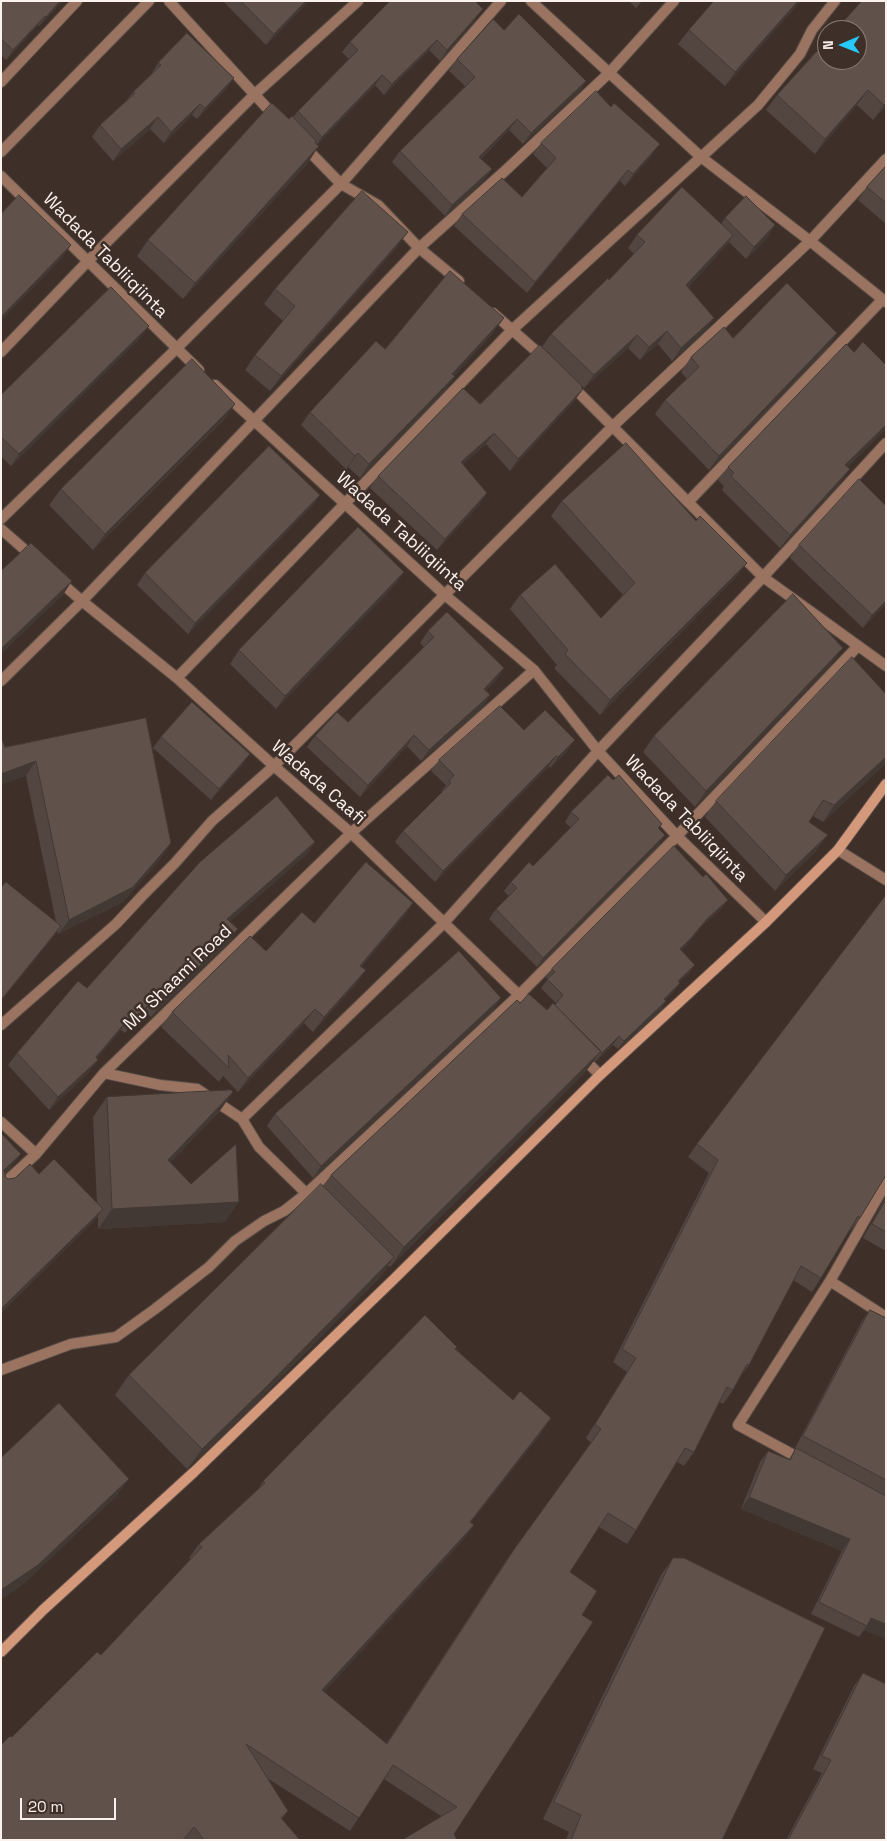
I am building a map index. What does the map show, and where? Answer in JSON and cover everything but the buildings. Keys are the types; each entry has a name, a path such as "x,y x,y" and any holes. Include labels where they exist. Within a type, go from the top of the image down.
{"main road":[{"path":"1,1652 43,1610 194,1472 390,1276 600,1075 766,922 838,850 886,784"}],"street":[{"path":"1,82 77,1"},
{"path":"1,152 149,1"},
{"path":"169,1 254,95 288,129"},
{"path":"1,352 88,260 254,95 358,1"},
{"path":"1,519 176,349 341,184 501,1"},
{"path":"530,1 701,157 810,240 884,301 688,502"},
{"path":"1,681 82,602 419,248 506,170 608,73 674,1"},
{"path":"177,678 512,330 758,105 800,54 812,30 835,1"},
{"path":"301,143 341,184 378,205 419,248 465,286"},
{"path":"1,1025 116,924 212,821 274,766 612,427 810,240 886,159"},
{"name":"Wadada Tabliiqiinta","path":"1,176 176,349 445,595 534,670 598,751 677,836 766,922"},
{"path":"486,305 553,366"},
{"path":"566,380 763,577 886,666"},
{"path":"242,1120 443,924 598,751 763,577 886,443"},
{"path":"1,528 38,562"},
{"name":"Wadada Caafi","path":"53,575 82,602 177,678 351,833 443,924 531,1005"},
{"path":"1,1370 72,1344 116,1337 209,1267 235,1241 264,1221 284,1211 307,1194 518,995 677,836 858,646"},
{"name":"MJ Shaami Road","path":"1,1186 36,1154 104,1073 351,833 534,670"},
{"path":"838,850 886,880"},
{"path":"572,1047 600,1075"},
{"path":"104,1073 168,1086 197,1089 242,1120 260,1147 318,1205"},
{"path":"1,1122 36,1154"},
{"path":"816,1467 738,1425 830,1281 886,1183"},
{"path":"830,1281 886,1318"}]}
